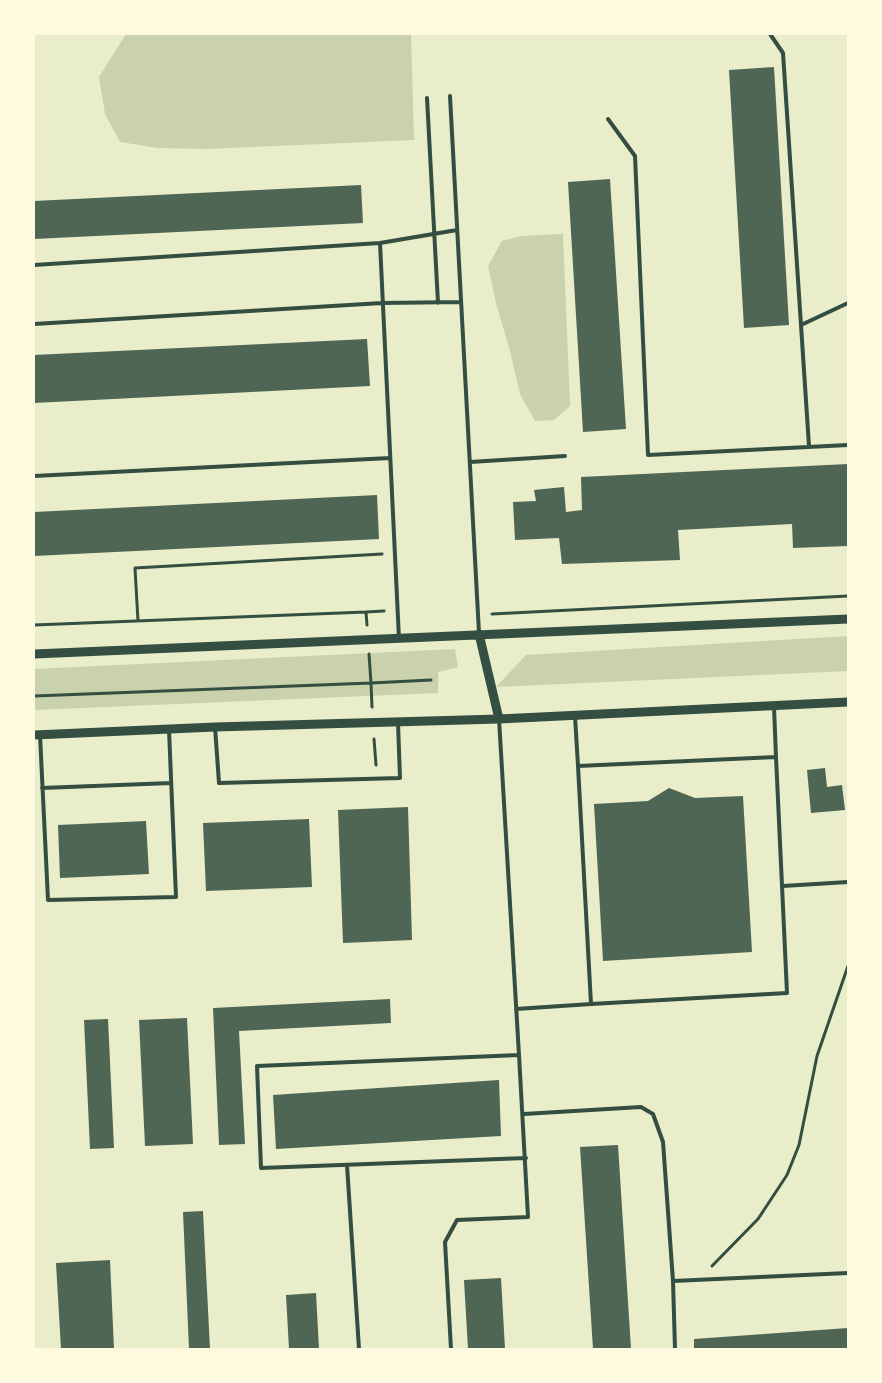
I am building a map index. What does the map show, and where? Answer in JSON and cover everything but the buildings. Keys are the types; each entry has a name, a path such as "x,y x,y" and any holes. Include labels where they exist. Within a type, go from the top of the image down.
{"street":[{"path":"34,654 848,619"},
{"path":"479,634 499,719"},
{"path":"37,735 215,727 575,716 848,702"}],"lane":[{"path":"770,34 783,53 808,446"},
{"path":"450,96 479,634"},
{"path":"427,98 438,302"},
{"path":"608,119 635,156 648,455 848,445"},
{"path":"34,265 380,243 457,230"},
{"path":"380,243 399,639"},
{"path":"34,324 382,304 461,302"},
{"path":"801,324 848,303"},
{"path":"470,462 565,456"},
{"path":"34,476 390,458"},
{"path":"516,1009 787,993 774,705"},
{"path":"575,716 591,1004"},
{"path":"451,1349 445,1242 457,1220 528,1217 524,1114 499,719"},
{"path":"215,727 219,783 238,783 400,778 398,722"},
{"path":"37,735 48,900 176,897 169,729"},
{"path":"578,766 776,757"},
{"path":"42,788 171,782"},
{"path":"783,886 848,882"},
{"path":"519,1055 257,1066 261,1168 526,1158"},
{"path":"524,1114 641,1107 653,1114 663,1142 673,1280 675,1349"},
{"path":"347,1165 359,1349"},
{"path":"673,1280 848,1274"}],"path":[{"path":"138,621 135,568 395,554"},
{"path":"478,615 848,596"},
{"path":"34,625 398,610"},
{"path":"34,696 371,683 366,612"},
{"path":"700,1279 758,1219 787,1175 798,1145 817,1056 848,966"}],"green space":[{"path":"126,34 411,34 414,140 206,149 158,148 120,142 105,114 99,77"},
{"path":"563,234 570,406 554,420 535,421 520,394 488,266 502,241 521,236"},
{"path":"848,636 848,671 496,687 526,655"},
{"path":"455,649 458,667 438,672 438,693 34,710 34,669"}]}
